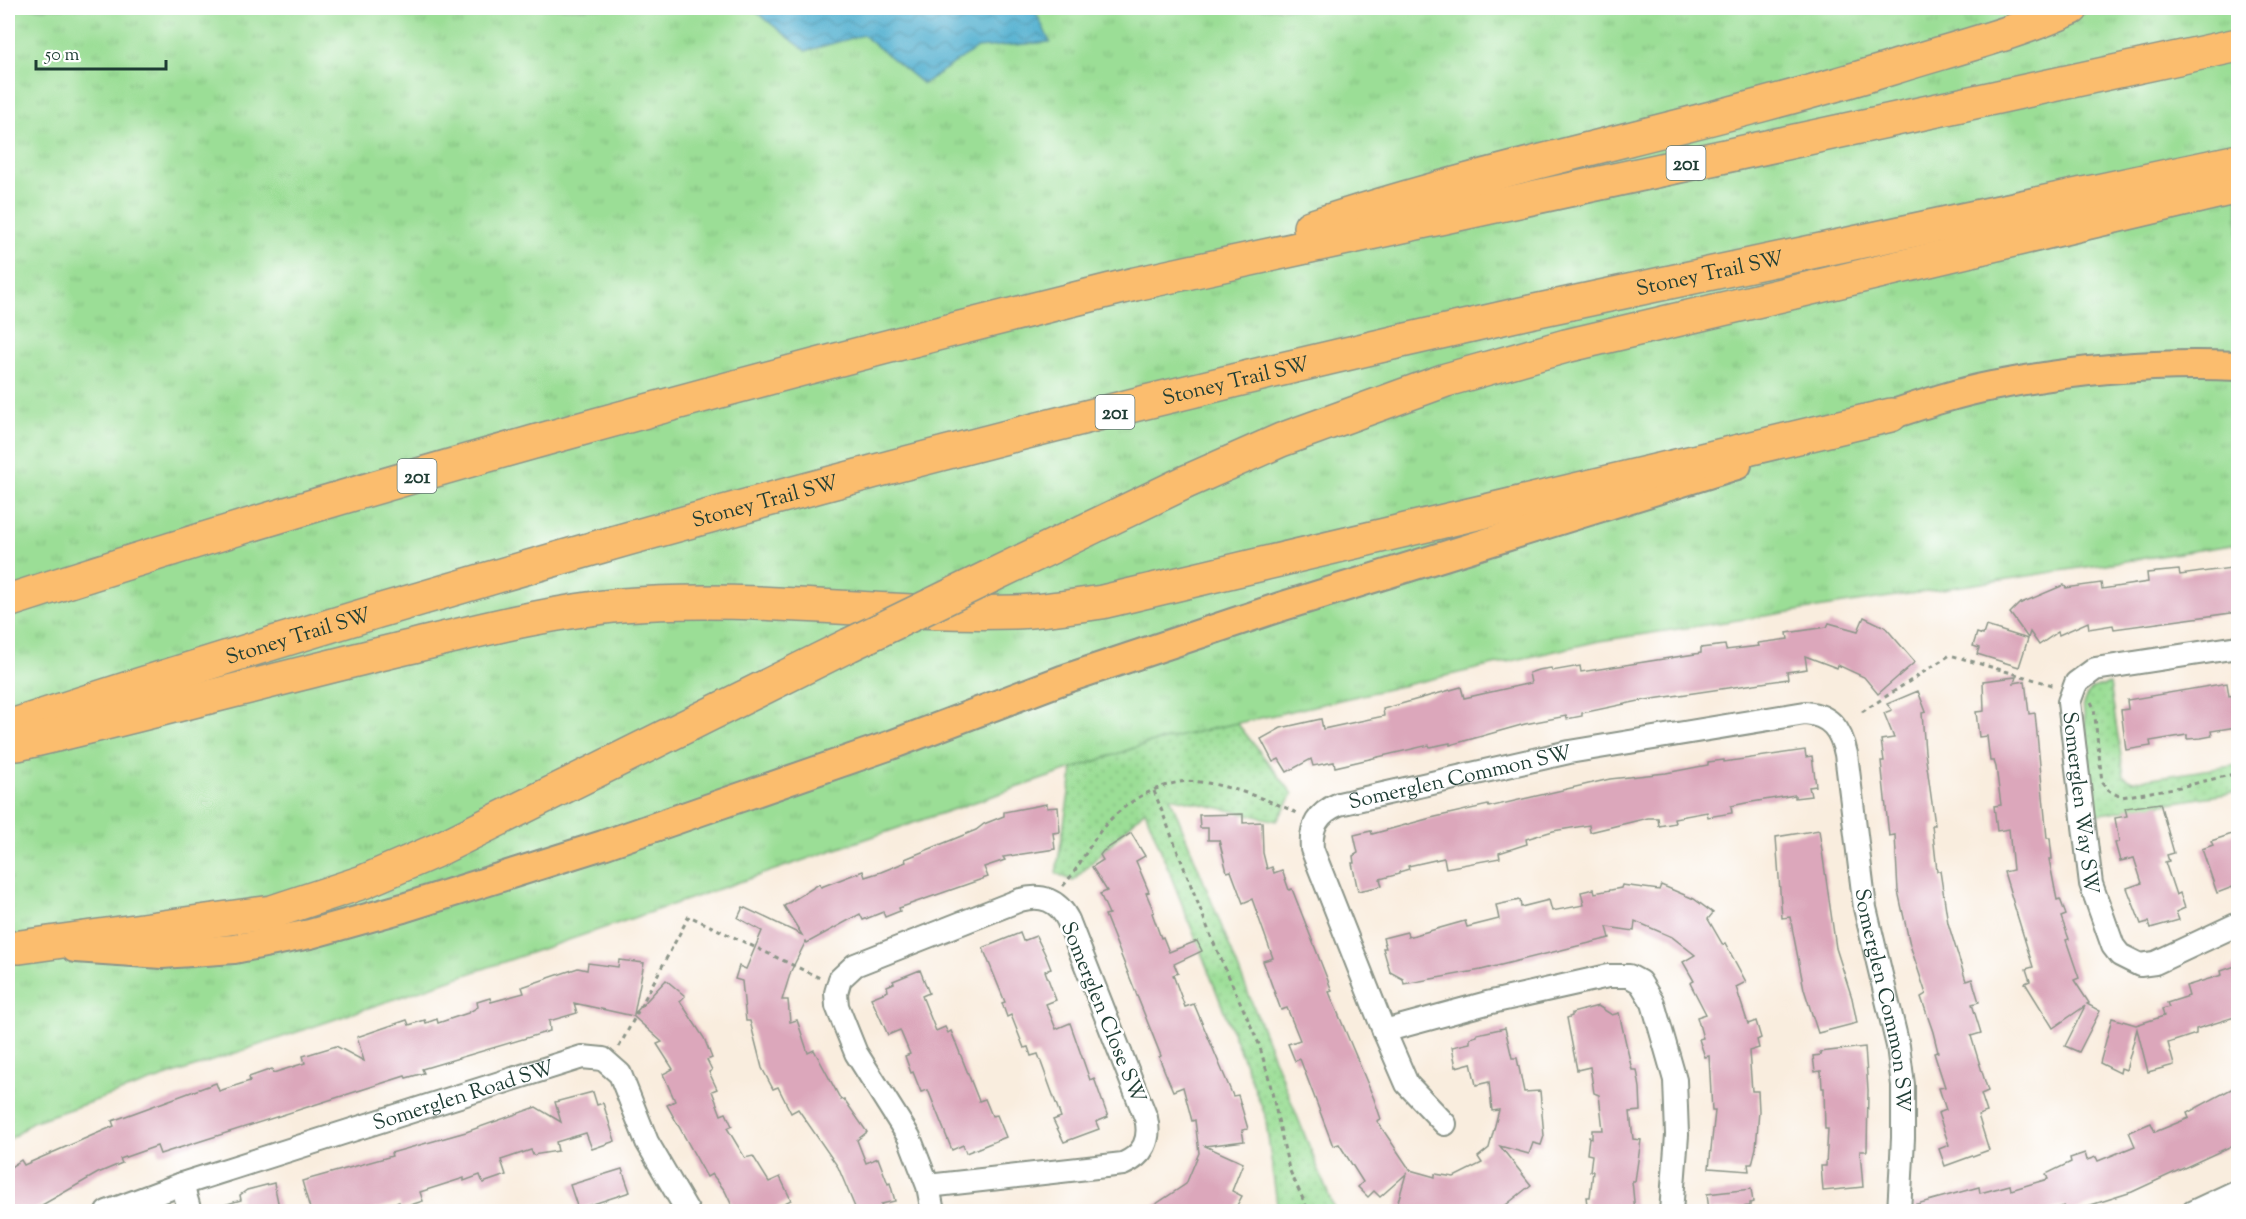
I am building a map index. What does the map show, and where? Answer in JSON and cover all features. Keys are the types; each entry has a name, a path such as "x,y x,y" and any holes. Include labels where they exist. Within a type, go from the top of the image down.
{"highway":[{"path":"1135,284 1429,190 1806,94 2002,34 2072,8"},
{"name":"201","path":"8,601 473,459 829,362 1135,284 2238,45"},
{"name":"Stoney Trail SW","path":"8,728 152,681 544,563 1000,440 1523,314 2238,162"},
{"path":"14,947 272,912 363,882 435,851 990,576 1281,440 1446,380 1577,344 2238,187"},
{"path":"8,747 448,638 557,614 620,605 804,603 971,612 1017,612 1102,602 1891,415"}],"main road":[{"path":"14,947 162,954 234,949 341,925 603,844 891,745 1062,680 1280,607 1687,482 1891,415 1991,386 2099,371 2194,364 2238,366"}],"street":[{"name":"Somerglen Way SW","path":"2238,647 2095,669 2081,677 2072,689 2069,702 2085,856 2091,884 2113,946 2128,962 2140,965 2155,963 2238,924"},
{"name":"Somerglen Common SW","path":"1315,822 1327,809 1339,804 1569,752 1805,713 1827,718 1839,730 1846,753 1864,908 1898,1046 1903,1085 1899,1212"},
{"path":"1315,822 1312,849 1384,1031 1407,1084 1445,1124"},
{"name":"Somerglen Close SW","path":"837,987 847,971 855,965 1020,900 1041,897 1050,900 1064,912 1068,920 1146,1118 1147,1141 1139,1154 1123,1164 928,1186"},
{"path":"1384,1031 1487,1003 1608,976 1629,976 1640,982 1653,1003 1675,1080 1677,1136 1671,1212"},
{"path":"837,987 837,1006 856,1053 909,1137 928,1186 933,1212"},
{"name":"Somerglen Road SW","path":"107,1212 182,1184 582,1057 593,1056 610,1064"},
{"path":"610,1064 620,1074 647,1142 688,1212"},
{"path":"182,1184 190,1212"},
{"path":"2193,1212 2238,1191"}],"path":[{"path":"1862,712 1950,655 2072,689 2090,699 2094,708 2102,782 2109,791 2121,797 2180,787 2238,773"},
{"path":"1050,900 1072,876 1091,842 1107,822 1137,797 1180,782 1196,782 1232,789 1283,806 1315,822"},
{"path":"1154,790 1212,939 1259,1044 1289,1168 1309,1212"},
{"path":"610,1064 689,916 837,987"}],"green space":[{"path":"8,8 2238,8 2238,544 1599,641 1146,744 32,1122 8,1141"},
{"path":"2110,684 2124,776 2132,781 2238,765 2238,792 2094,815 2083,704 2087,695 2093,690"},
{"path":"1237,723 1293,794 1277,821 1170,797 1335,1211 1278,1211 1265,1115 1145,810 1073,881 1056,873 1073,769 1146,744"}],"water":[{"path":"756,8 1034,8 1050,42 977,48 923,84 863,35 806,51 756,12"}],"building":[{"path":"2238,567 2238,612 2114,629 2113,625 2089,629 2088,622 2059,635 2058,632 2039,645 2030,632 2028,638 2010,613 2019,604 2064,585 2066,588 2101,583 2102,589 2148,582 2147,573 2179,570 2180,575"},
{"path":"1864,617 1885,627 1915,662 1878,694 1864,677 1838,665 1837,668 1805,656 1807,669 1787,672 1788,679 1639,701 1582,713 1582,716 1567,719 1566,716 1525,724 1450,745 1450,743 1430,747 1429,745 1335,767 1334,762 1313,766 1311,759 1287,772 1279,759 1273,762 1261,739 1281,728 1321,719 1323,729 1384,716 1383,709 1461,687 1464,698 1531,683 1529,673 1538,670 1551,668 1552,671 1580,666 1581,672 1701,653 1701,648 1725,645 1726,650 1759,646 1758,643 1788,639 1787,633 1827,627 1829,623 1858,631"},
{"path":"1986,626 2028,639 2019,667 1977,654 1979,648 1973,646 1977,633 1983,635"},
{"path":"2016,677 2014,683 2025,681 2029,714 2035,713 2047,838 2050,838 2052,859 2049,859 2057,900 2060,899 2066,915 2061,917 2079,978 2074,980 2089,1003 2087,1004 2100,1011 2079,1052 2065,1046 2085,1006 2053,1028 2025,983 2030,981 2026,969 2033,967 2004,872 2013,870 2009,829 1997,831 1994,806 2001,805 1996,767 1994,761 1990,761 1987,736 1979,737 1976,712 1984,711 1983,681"},
{"path":"2227,683 2229,696 2236,695 2238,712 2236,727 2211,731 2212,736 2201,738 2187,739 2187,735 2150,741 2151,746 2126,750 2121,710 2128,709 2127,700"},
{"path":"1918,691 1926,712 1922,713 1935,825 1932,825 1937,871 1940,871 1948,923 1966,981 1972,979 1979,1002 1972,1004 1981,1033 1971,1036 1988,1091 1981,1094 1987,1112 1978,1115 1989,1150 1945,1166 1939,1149 1949,1145 1938,1113 1946,1110 1939,1088 1945,1087 1934,1053 1938,1052 1933,1032 1921,997 1926,994 1910,945 1898,891 1895,835 1889,836 1881,761 1884,761 1881,740 1894,738 1884,713 1892,710 1887,704"},
{"path":"1805,750 1806,757 1812,756 1816,786 1809,787 1811,796 1795,798 1795,795 1746,803 1731,806 1732,813 1708,817 1707,812 1674,818 1675,823 1659,826 1658,818 1648,818 1590,832 1589,825 1553,831 1526,839 1527,844 1499,853 1500,858 1446,868 1444,858 1408,866 1409,869 1399,874 1380,879 1382,886 1358,891 1352,863 1354,863 1353,856 1358,853 1354,835 1371,831 1372,834 1431,818 1610,779 1666,773 1708,765 1708,762 1724,760 1724,762"},
{"path":"2160,803 2174,853 2167,855 2169,861 2165,862 2176,895 2180,893 2185,908 2176,912 2179,920 2150,928 2148,922 2141,924 2127,888 2142,883 2134,858 2120,861 2115,843 2119,842 2115,818 2127,816 2125,808"},
{"path":"1047,804 1047,808 1058,807 1060,832 1053,833 1055,849 1003,857 1005,860 984,867 988,877 899,908 900,911 885,917 883,912 863,920 860,914 807,943 806,941 791,971 782,1000 788,1000 790,1022 797,1020 808,1053 814,1050 841,1100 844,1099 867,1132 857,1140 866,1163 878,1158 888,1184 890,1183 895,1201 881,1204 882,1208 877,1209 878,1212 857,1212 838,1167 798,1109 791,1113 778,1087 773,1089 762,1068 750,1021 746,1021 742,981 735,979 739,966 746,969 762,931 738,918 743,907 802,935 784,906 819,884 821,887 863,871 865,877 881,872 906,862 905,859 976,830 1004,816 1004,812"},
{"path":"1243,814 1243,823 1262,822 1263,853 1267,869 1272,867 1274,873 1282,870 1289,890 1292,889 1332,991 1329,992 1374,1099 1381,1119 1377,1121 1410,1170 1435,1177 1435,1174 1454,1177 1482,1163 1478,1157 1489,1148 1499,1110 1492,1111 1489,1082 1476,1085 1471,1063 1456,1067 1452,1047 1470,1043 1470,1038 1477,1034 1505,1028 1512,1058 1517,1058 1524,1092 1540,1091 1544,1136 1541,1145 1533,1143 1529,1154 1500,1146 1531,1185 1497,1212 1448,1209 1448,1212 1395,1212 1406,1174 1380,1197 1374,1191 1368,1197 1358,1187 1363,1182 1339,1144 1333,1146 1300,1059 1295,1061 1288,1044 1300,1040 1287,1008 1281,1010 1263,961 1273,958 1252,899 1243,903 1231,871 1227,872 1219,840 1208,840 1208,828 1200,828 1199,815"},
{"path":"1819,830 1836,948 1852,998 1857,1023 1818,1033 1804,989 1790,917 1782,918 1776,837"},
{"path":"2238,832 2238,885 2217,893 2202,849 2213,845 2211,841"},
{"path":"1131,833 1145,856 1136,861 1149,892 1146,893 1161,938 1163,937 1169,952 1197,941 1202,951 1174,964 1178,973 1173,975 1185,1007 1194,1004 1233,1096 1238,1095 1248,1129 1242,1130 1244,1141 1205,1146 1243,1163 1232,1191 1242,1196 1235,1209 1231,1207 1229,1212 1144,1212 1186,1184 1199,1153 1195,1120 1192,1121 1183,1087 1173,1091 1165,1072 1159,1057 1161,1056 1105,915 1109,914 1100,894 1107,891 1092,867 1103,860 1100,855 1103,851"},
{"path":"1622,885 1659,890 1661,885 1694,899 1713,913 1708,919 1723,945 1725,943 1746,982 1736,987 1748,1024 1756,1021 1761,1038 1757,1040 1759,1048 1749,1051 1752,1091 1758,1091 1759,1111 1756,1148 1752,1164 1748,1164 1749,1171 1709,1168 1715,1111 1712,1111 1709,1056 1705,1057 1699,1039 1703,1038 1697,1017 1706,1014 1690,983 1694,981 1683,962 1695,955 1672,937 1635,921 1634,931 1607,927 1610,938 1481,970 1404,984 1403,979 1390,972 1383,948 1386,948 1383,938 1407,932 1408,937 1465,921 1467,927 1499,919 1496,905 1520,900 1521,907 1549,900 1552,911 1584,905 1581,892 1594,889 1595,893 1621,888"},
{"path":"1020,933 1023,941 1036,936 1045,954 1051,969 1045,971 1056,1000 1046,1004 1056,1029 1070,1023 1090,1080 1094,1078 1108,1117 1096,1122 1099,1129 1064,1142 1053,1120 1061,1117 1038,1054 1031,1056 1028,1047 1024,1048 1011,1015 1007,1017 1002,1003 1005,1002 983,948"},
{"path":"619,960 644,963 634,1014 666,980 685,996 680,1001 704,1038 712,1058 707,1060 712,1070 709,1072 717,1089 712,1091 721,1115 726,1113 732,1126 727,1128 745,1158 753,1156 769,1182 780,1177 791,1200 767,1212 735,1212 725,1191 712,1174 707,1177 667,1105 675,1101 663,1074 673,1069 657,1044 662,1042 633,1016 574,1003 577,1013 549,1021 550,1031 422,1069 424,1073 406,1078 405,1076 160,1154 157,1146 120,1159 122,1163 98,1173 30,1212 8,1212 8,1169 21,1160 24,1165 114,1126 112,1121 216,1083 219,1091 250,1081 249,1077 272,1069 273,1073 305,1063 303,1056 336,1046 364,1061 357,1037 407,1020 409,1025 437,1019 438,1023 468,1013 478,1007 477,1002 490,998 491,1002 524,993 522,987 578,968 587,970 588,963 618,967"},
{"path":"2238,965 2238,1016 2196,1029 2196,1034 2168,1043 2174,1065 2148,1072 2137,1029 2126,1070 2121,1068 2120,1073 2100,1063 2112,1018 2136,1025 2164,1016 2162,1009 2169,1007 2167,1003 2189,996 2186,986 2222,975 2221,971"},
{"path":"920,970 929,993 922,996 936,1031 945,1027 948,1033 951,1031 979,1101 985,1099 992,1116 997,1115 1006,1137 966,1153 963,1145 952,1150 928,1090 921,1092 913,1072 911,1073 905,1056 910,1054 900,1030 888,1035 871,998 888,991 887,986 894,983 893,981"},
{"path":"1598,1006 1612,1015 1619,1013 1632,1070 1637,1070 1641,1111 1630,1112 1633,1139 1641,1140 1635,1181 1632,1181 1635,1212 1588,1212 1586,1197 1590,1197 1593,1171 1590,1171 1592,1155 1587,1154 1589,1137 1592,1138 1592,1130 1603,1130 1599,1095 1594,1093 1590,1067 1577,1070 1567,1018 1572,1016 1572,1013"},
{"path":"1865,1047 1868,1090 1867,1151 1860,1151 1863,1187 1823,1191 1821,1166 1826,1166 1828,1129 1825,1129 1824,1088 1822,1088 1821,1071 1815,1072 1813,1056 1821,1055 1820,1052"},
{"path":"2233,1088 2238,1098 2238,1143 2132,1192 2069,1212 2065,1212 2064,1206 2044,1212 1913,1212 1913,1205 1979,1187 1980,1193 2010,1185 2011,1190 2048,1179 2046,1174 2071,1162 2070,1158 2085,1153 2087,1160 2096,1157 2098,1161 2135,1146 2129,1132 2151,1123 2155,1132 2189,1118 2187,1113"},
{"path":"593,1092 597,1105 603,1103 615,1141 592,1149 586,1133 556,1142 558,1151 533,1155 531,1150 501,1160 506,1175 483,1183 480,1175 464,1181 464,1178 420,1192 423,1201 401,1208 399,1202 368,1212 311,1212 302,1181 392,1156 391,1153 466,1132 536,1107 561,1122 555,1102"},
{"path":"622,1169 630,1192 578,1209 570,1185"},
{"path":"274,1183 279,1207 263,1212 215,1212 214,1208 241,1200 240,1195 247,1190"},
{"path":"1751,1189 1753,1202 1750,1206 1709,1211 1707,1194"}]}
